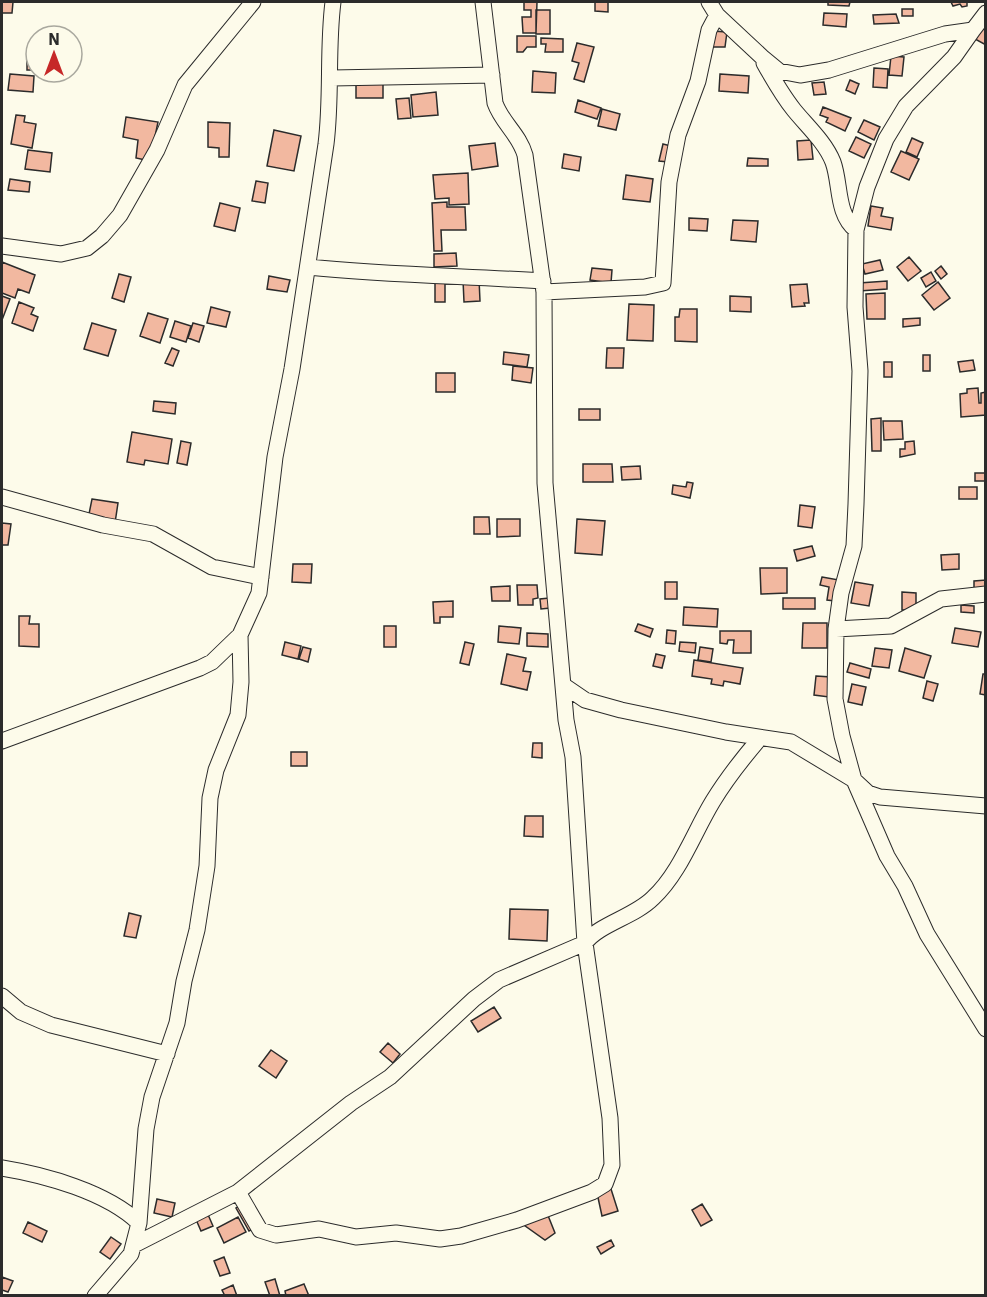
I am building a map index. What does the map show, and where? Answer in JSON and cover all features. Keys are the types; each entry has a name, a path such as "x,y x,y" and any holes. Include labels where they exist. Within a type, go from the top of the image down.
{"street":[{"path":"2,246 61,254 87,248 102,236 120,214 157,150 185,85 253,2"},
{"path":"95,1296 125,1263 134,1245 139,1223 146,1129 152,1097 177,1023 184,981 197,930 207,866 210,798 216,770 238,715 242,682 240,635 243,623 256,604 261,577 275,457 308,267 328,126 332,78 330,27 333,2"},
{"path":"238,1192 260,1230 265,1233 276,1235 319,1229 356,1237 396,1233 440,1239 461,1236 516,1220 592,1192 605,1184 612,1165 610,1118 585,943 573,757 563,685 545,483 543,286 525,155 520,139 501,119 495,103 483,2"},
{"path":"308,267 394,275 437,274 543,286 645,287 663,283 666,261 665,218 671,173 678,135 698,81 713,8"},
{"path":"713,8 779,71 800,75 829,70 945,34 973,30"},
{"path":"986,12 954,57 906,106 886,139 867,187 856,230 855,307 860,371 855,536 841,593 836,629 836,699 842,736 854,780 887,856 905,886 927,934 986,1029"},
{"path":"762,57 791,107 826,149 832,161 847,222 856,230"},
{"path":"332,78 492,75"},
{"path":"2,498 103,525 153,534 212,567 261,577"},
{"path":"836,629 891,626 941,599 986,594"},
{"path":"2,741 200,668 212,662 240,635"},
{"path":"563,685 585,700 612,707 760,738 791,742 854,780 868,793 880,797 986,806"},
{"path":"134,1245 238,1192 351,1103 390,1077 474,999 499,980 585,943 591,936 620,921 653,898 666,882 730,774 760,738"},
{"path":"2,996 21,1012 51,1025 167,1054"},
{"path":"2,1168 36,1175 95,1196 114,1204 139,1223"}],"building":[{"path":"2,2 13,2 12,13 2,13"},
{"path":"524,2 537,2 536,33 523,33 522,17 531,17 531,10 524,10"},
{"path":"595,2 608,2 608,12 595,11"},
{"path":"828,2 850,2 849,6 828,5"},
{"path":"951,2 967,2 967,6 962,7 960,4 953,6"},
{"path":"902,9 913,9 913,16 902,16"},
{"path":"536,10 550,10 550,34 536,34"},
{"path":"824,13 847,14 846,27 823,25"},
{"path":"896,14 899,23 874,24 873,15"},
{"path":"986,22 986,45 975,39"},
{"path":"712,31 727,32 725,47 711,47"},
{"path":"517,36 536,36 536,47 527,47 523,52 517,52"},
{"path":"541,38 563,39 563,52 545,52 546,44 541,44"},
{"path":"577,43 594,47 584,82 574,79 579,63 572,61"},
{"path":"891,56 904,57 902,76 889,75"},
{"path":"874,68 888,69 887,88 873,87"},
{"path":"533,71 556,73 555,93 532,92"},
{"path":"10,74 24,75 24,84 34,84 33,92 8,90"},
{"path":"720,74 749,76 748,93 719,91"},
{"path":"383,80 383,98 356,98 356,81"},
{"path":"850,80 859,84 855,94 846,90"},
{"path":"824,82 826,94 814,95 812,83"},
{"path":"436,92 438,115 413,117 411,95"},
{"path":"409,98 411,118 398,119 396,99"},
{"path":"578,100 601,108 597,119 575,112"},
{"path":"823,107 851,118 845,131 826,122 828,118 820,115"},
{"path":"602,109 620,114 616,130 598,126"},
{"path":"16,115 25,116 24,122 36,124 32,148 11,144"},
{"path":"126,117 158,122 150,161 136,158 138,140 123,137"},
{"path":"864,120 880,127 874,140 858,132"},
{"path":"208,122 230,123 229,157 219,157 219,148 208,147"},
{"path":"274,130 301,136 294,171 267,166"},
{"path":"856,137 871,144 864,158 849,151"},
{"path":"912,138 923,143 917,157 906,152"},
{"path":"811,140 813,159 798,160 797,141"},
{"path":"495,143 498,166 472,170 469,146"},
{"path":"663,144 671,146 668,162 659,161"},
{"path":"28,150 52,153 50,172 25,169"},
{"path":"901,151 919,159 909,180 891,172"},
{"path":"564,154 581,157 579,171 562,168"},
{"path":"748,158 768,159 768,166 747,166"},
{"path":"468,173 469,204 449,205 449,198 435,199 433,175"},
{"path":"626,175 653,179 650,202 623,199"},
{"path":"10,179 30,182 29,192 8,190"},
{"path":"256,181 268,183 265,203 252,201"},
{"path":"447,202 447,207 465,207 466,230 441,230 442,251 434,251 432,203"},
{"path":"220,203 240,208 235,231 214,226"},
{"path":"871,206 883,208 881,216 893,218 891,230 868,226"},
{"path":"689,218 708,219 707,231 689,230"},
{"path":"733,220 758,221 756,242 731,240"},
{"path":"456,253 457,266 434,267 434,254"},
{"path":"909,257 921,271 908,281 897,267"},
{"path":"880,260 883,270 865,274 862,264"},
{"path":"2,262 35,275 29,293 18,289 15,298 2,293"},
{"path":"941,266 947,274 941,279 935,271"},
{"path":"592,268 612,270 611,283 590,280"},
{"path":"931,272 936,281 926,287 921,278"},
{"path":"119,274 131,277 124,302 112,298"},
{"path":"269,276 290,280 287,292 267,289"},
{"path":"435,276 458,284 445,284 445,302 435,302"},
{"path":"479,279 480,301 464,302 463,280"},
{"path":"887,281 887,289 859,291 859,283"},
{"path":"938,282 950,298 934,310 922,295"},
{"path":"807,284 809,303 804,303 805,306 792,307 790,285"},
{"path":"885,293 885,319 867,319 866,294"},
{"path":"2,296 10,299 2,320"},
{"path":"730,296 751,297 751,312 730,311"},
{"path":"19,302 34,308 31,314 38,317 33,331 12,323"},
{"path":"629,304 654,305 653,341 627,340"},
{"path":"211,307 230,312 226,327 207,323"},
{"path":"680,309 697,309 697,342 675,341 675,317 679,317"},
{"path":"148,313 168,319 160,343 140,336"},
{"path":"920,318 920,325 903,327 903,319"},
{"path":"175,321 191,326 186,342 170,337"},
{"path":"92,323 116,330 108,356 84,349"},
{"path":"193,323 204,326 199,342 188,338"},
{"path":"172,348 179,351 173,366 165,363"},
{"path":"607,348 624,348 623,368 606,368"},
{"path":"504,352 529,355 527,367 503,364"},
{"path":"923,355 930,355 930,371 923,371"},
{"path":"973,360 975,370 960,372 958,362"},
{"path":"884,362 892,362 892,377 884,377"},
{"path":"513,366 533,368 531,383 512,380"},
{"path":"436,373 455,373 455,392 436,392"},
{"path":"978,388 979,403 981,403 981,393 986,392 986,415 961,417 960,394 967,393 967,389"},
{"path":"154,401 176,403 175,414 153,411"},
{"path":"579,409 600,409 600,420 579,420"},
{"path":"881,418 881,451 872,451 871,419"},
{"path":"883,421 902,421 903,439 884,440"},
{"path":"132,432 172,439 168,464 145,460 144,465 127,462"},
{"path":"181,441 191,443 187,465 177,463"},
{"path":"914,441 915,454 900,457 900,449 905,449 905,442"},
{"path":"583,464 612,464 613,482 583,482"},
{"path":"640,466 641,479 622,480 621,467"},
{"path":"975,473 986,473 986,481 975,481"},
{"path":"687,482 693,483 690,498 672,494 673,485 686,487"},
{"path":"959,487 977,487 977,499 959,499"},
{"path":"92,499 118,503 115,523 88,519"},
{"path":"800,505 815,507 812,528 798,526"},
{"path":"474,517 489,517 490,534 474,534"},
{"path":"497,519 520,519 520,536 497,537"},
{"path":"577,519 605,521 602,555 575,553"},
{"path":"2,523 11,524 8,545 2,545"},
{"path":"812,546 815,556 797,561 794,550"},
{"path":"959,554 959,569 942,570 941,555"},
{"path":"293,564 312,564 311,583 292,582"},
{"path":"760,568 787,568 787,593 761,594"},
{"path":"822,577 839,580 835,601 827,600 829,587 820,585"},
{"path":"986,580 986,591 974,592 974,581"},
{"path":"665,582 677,582 677,599 665,599"},
{"path":"855,582 873,585 869,606 851,603"},
{"path":"517,585 537,585 538,598 533,599 533,605 518,605"},
{"path":"510,586 510,601 492,601 491,587"},
{"path":"902,592 916,593 916,610 902,610"},
{"path":"549,598 550,608 541,609 540,599"},
{"path":"783,598 815,598 815,609 783,609"},
{"path":"453,601 453,617 440,617 440,623 434,623 433,602"},
{"path":"961,605 974,606 974,613 961,612"},
{"path":"684,607 718,609 717,627 683,625"},
{"path":"19,616 30,616 29,624 39,624 39,647 19,646"},
{"path":"803,623 827,623 827,648 802,648"},
{"path":"638,624 653,629 650,637 635,631"},
{"path":"384,626 396,626 396,647 384,647"},
{"path":"499,626 521,628 519,644 498,642"},
{"path":"955,628 981,632 978,647 952,643"},
{"path":"667,630 676,631 675,644 666,643"},
{"path":"720,631 751,631 751,653 733,653 734,640 728,640 727,644 720,643"},
{"path":"527,633 548,634 548,647 527,646"},
{"path":"285,642 301,646 298,659 282,655"},
{"path":"465,642 474,644 469,665 460,663"},
{"path":"680,642 696,643 695,653 679,651"},
{"path":"303,647 311,649 308,662 299,659"},
{"path":"700,647 713,649 711,662 698,660"},
{"path":"875,648 892,650 889,668 872,666"},
{"path":"905,648 931,656 924,678 899,671"},
{"path":"507,654 526,658 523,671 531,672 527,690 501,684"},
{"path":"656,654 665,656 662,668 653,666"},
{"path":"694,660 743,668 740,684 724,681 723,686 711,684 712,679 692,676"},
{"path":"850,663 871,669 869,678 847,672"},
{"path":"983,674 986,674 986,695 980,694"},
{"path":"816,676 831,677 829,697 814,695"},
{"path":"927,681 938,684 933,701 923,698"},
{"path":"852,684 866,687 862,705 848,702"},
{"path":"533,743 542,743 542,758 532,757"},
{"path":"291,752 307,752 307,766 291,766"},
{"path":"525,816 543,816 543,837 524,836"},
{"path":"510,909 548,910 547,941 509,939"},
{"path":"129,913 141,916 136,938 124,936"},
{"path":"494,1007 501,1018 478,1032 471,1021"},
{"path":"388,1043 400,1054 393,1063 380,1052"},
{"path":"271,1050 287,1061 276,1078 259,1066"},
{"path":"611,1189 618,1211 602,1216 597,1193"},
{"path":"157,1199 175,1203 172,1217 154,1213"},
{"path":"243,1204 255,1228 249,1231 236,1208"},
{"path":"702,1204 712,1220 701,1226 692,1210"},
{"path":"206,1210 213,1226 201,1231 194,1215"},
{"path":"547,1213 555,1233 545,1240 521,1223"},
{"path":"238,1217 246,1232 224,1243 217,1228"},
{"path":"28,1222 47,1231 42,1242 23,1233"},
{"path":"111,1237 121,1244 110,1259 100,1252"},
{"path":"611,1240 614,1246 601,1254 597,1247"},
{"path":"224,1257 230,1273 220,1276 214,1261"},
{"path":"2,1277 13,1281 8,1292 2,1290"},
{"path":"275,1279 280,1296 270,1296 265,1282"},
{"path":"304,1284 309,1296 286,1296 285,1291"},
{"path":"233,1285 237,1296 225,1296 222,1290"}]}
